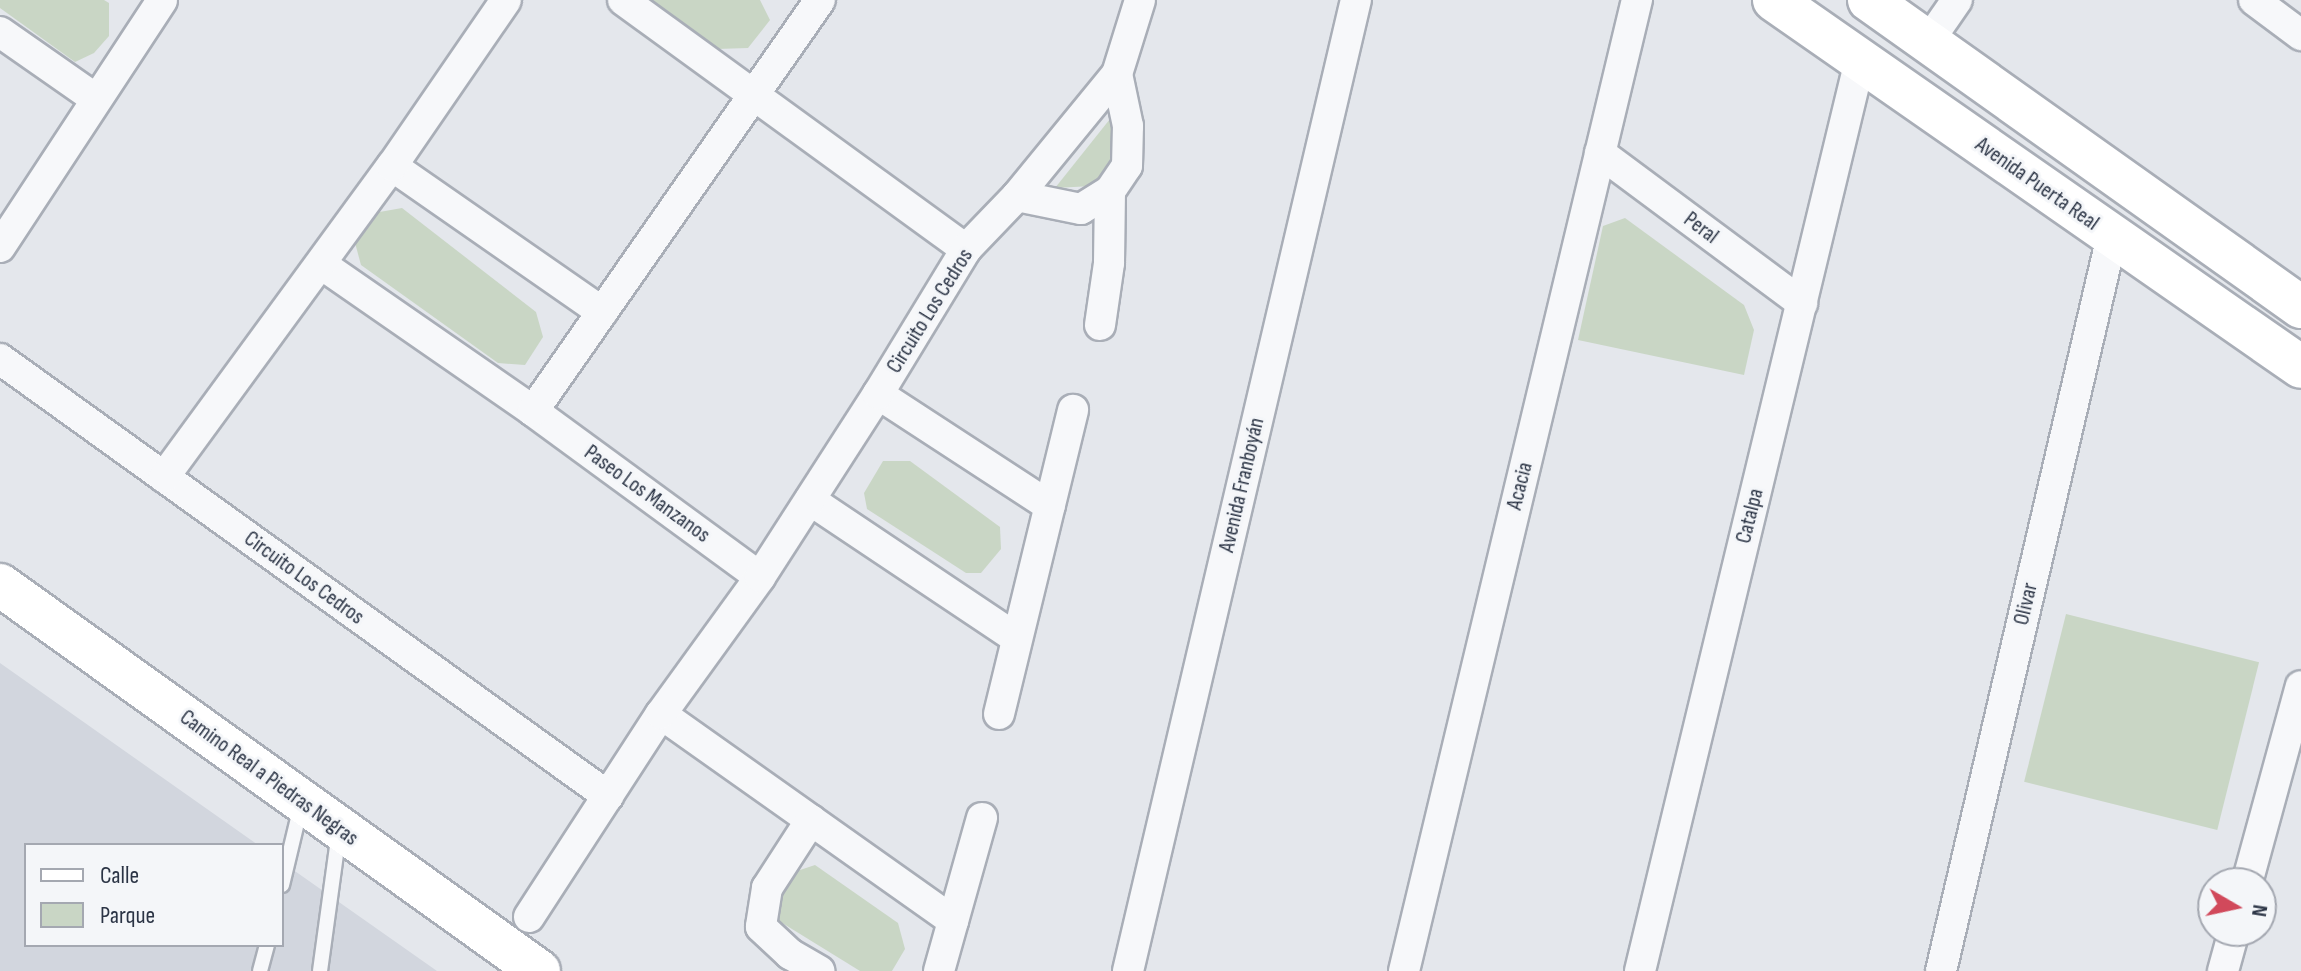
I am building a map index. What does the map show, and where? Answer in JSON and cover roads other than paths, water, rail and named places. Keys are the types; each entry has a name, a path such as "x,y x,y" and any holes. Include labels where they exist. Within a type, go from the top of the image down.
{"street":[{"path":"164,477 392,166 506,0"},
{"path":"623,0 753,98 966,249"},
{"name":"Circuito Los Cedros","path":"529,917 661,714 760,577 878,394 966,249 1017,196 1117,74 1140,0"},
{"name":"Avenida Franboyán","path":"1128,971 1356,0"},
{"name":"Acacia","path":"1404,971 1637,0"},
{"name":"Avenida Puerta Real","path":"1774,0 2301,367"},
{"path":"1869,0 2301,307"},
{"path":"1860,60 1928,42 1957,0"},
{"path":"2254,0 2301,35"},
{"path":"533,411 753,98 814,2"},
{"path":"0,247 96,99 152,4"},
{"path":"0,32 96,99"},
{"name":"Catalpa","path":"1640,971 1860,60"},
{"name":"Circuito Los Cedros","path":"1100,325 1109,263 1110,191 1127,166 1128,126 1117,74"},
{"name":"Peral","path":"1600,153 1802,303"},
{"path":"392,166 602,312"},
{"path":"2112,236 2127,183"},
{"path":"1017,196 1081,209 1110,191"},
{"name":"Olivar","path":"1941,971 2112,236"},
{"name":"Paseo Los Manzanos","path":"321,264 533,411 760,577"},
{"name":"Circuito Los Cedros","path":"0,359 608,796"},
{"name":"Circuito Los Cedros","path":"878,394 1050,506"},
{"path":"999,714 1015,637 1073,410"},
{"path":"810,500 1015,637"},
{"name":"Camino Real a Piedras Negras","path":"0,585 539,971"},
{"path":"2251,867 2301,686"},
{"path":"661,714 953,921"},
{"path":"939,971 982,818"},
{"path":"811,820 767,888 761,927 790,954 819,971"},
{"path":"2223,971 2230,947"}],"lane":[{"path":"284,877 302,802"},
{"path":"320,971 339,828"},
{"path":"260,971 266,947"}]}
